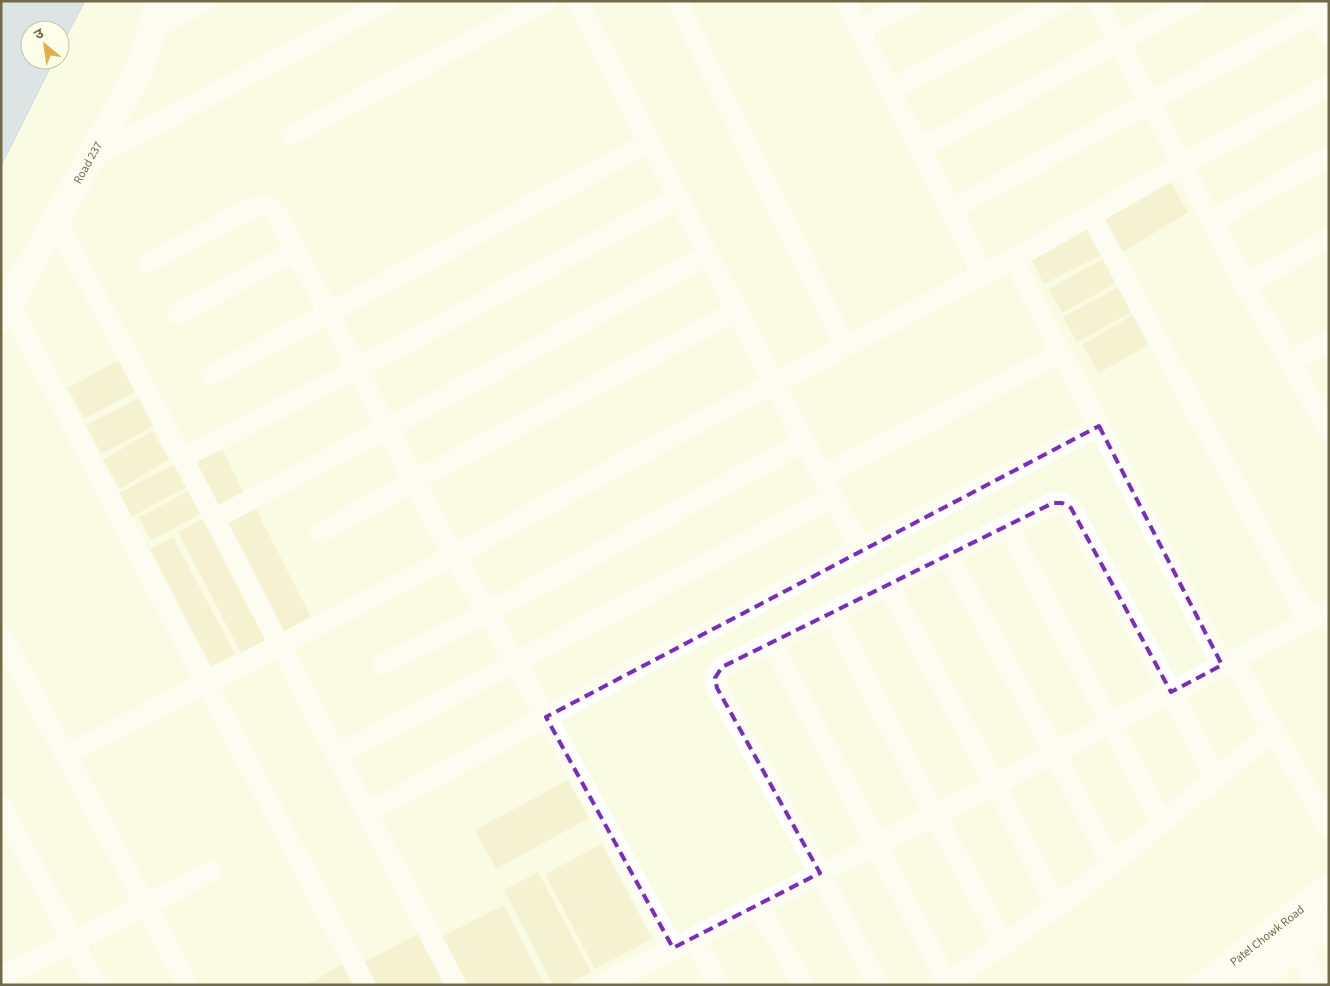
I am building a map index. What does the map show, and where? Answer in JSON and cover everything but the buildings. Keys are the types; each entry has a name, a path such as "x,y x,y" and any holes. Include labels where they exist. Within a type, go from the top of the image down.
{"street":[{"name":"Road 237","path":"5,311 139,71 160,1"},
{"path":"152,29 205,1"},
{"path":"90,159 388,1"},
{"path":"291,135 546,1"},
{"path":"577,1 773,384 860,549"},
{"path":"677,1 845,346"},
{"path":"845,1 983,274"},
{"path":"860,30 913,1"},
{"path":"890,90 1064,1"},
{"path":"1097,1 1245,285 1329,430"},
{"path":"920,149 1195,1"},
{"path":"950,210 1150,103 1314,7 1329,34"},
{"path":"66,755 455,555 654,446 1013,259 1182,164 1329,86"},
{"path":"211,375 650,142"},
{"path":"1212,220 1329,156"},
{"path":"182,458 357,369 678,198"},
{"path":"149,262 260,205 268,206 276,214 329,313 414,481 673,948"},
{"path":"1091,215 1308,620"},
{"path":"56,221 214,519 456,985"},
{"path":"1245,285 1329,238"},
{"path":"177,314 295,251"},
{"path":"214,519 387,428 707,254"},
{"path":"1013,259 1099,426 1227,662 1272,731 1329,828"},
{"path":"5,311 206,683 365,985"},
{"path":"320,533 414,481 736,311"},
{"path":"1289,362 1329,340"},
{"path":"822,476 1061,352"},
{"path":"366,813 860,549 1099,426"},
{"path":"383,664 487,612 804,442"},
{"path":"337,755 833,498"},
{"path":"878,985 820,873 717,688 715,678 722,667 1053,503 1062,503 1071,508 1216,778"},
{"path":"1008,526 1162,822"},
{"path":"948,555 1055,753 1112,864"},
{"path":"888,585 995,784 1057,907"},
{"path":"602,985 634,978 673,948 936,815 1329,610"},
{"path":"832,612 1004,944"},
{"path":"1,634 188,985"},
{"path":"772,642 947,984 1057,907 1112,864 1272,731"},
{"path":"1,806 96,985"},
{"path":"1,977 212,871"},
{"name":"Patel Chowk Road","path":"1204,985 1329,886"},
{"path":"757,906 804,985"},
{"path":"1250,985 1329,922"},
{"path":"694,938 718,985"},
{"path":"1302,943 1313,985"}],"highlighted area":[{"path":"1099,426 1222,665 1171,692 1071,508 1062,503 1053,503 722,667 715,678 717,688 820,873 673,948 546,717"}],"water":[{"path":"1,1 85,1 70,29 70,20 20,20 20,70 49,70 1,166"}]}
